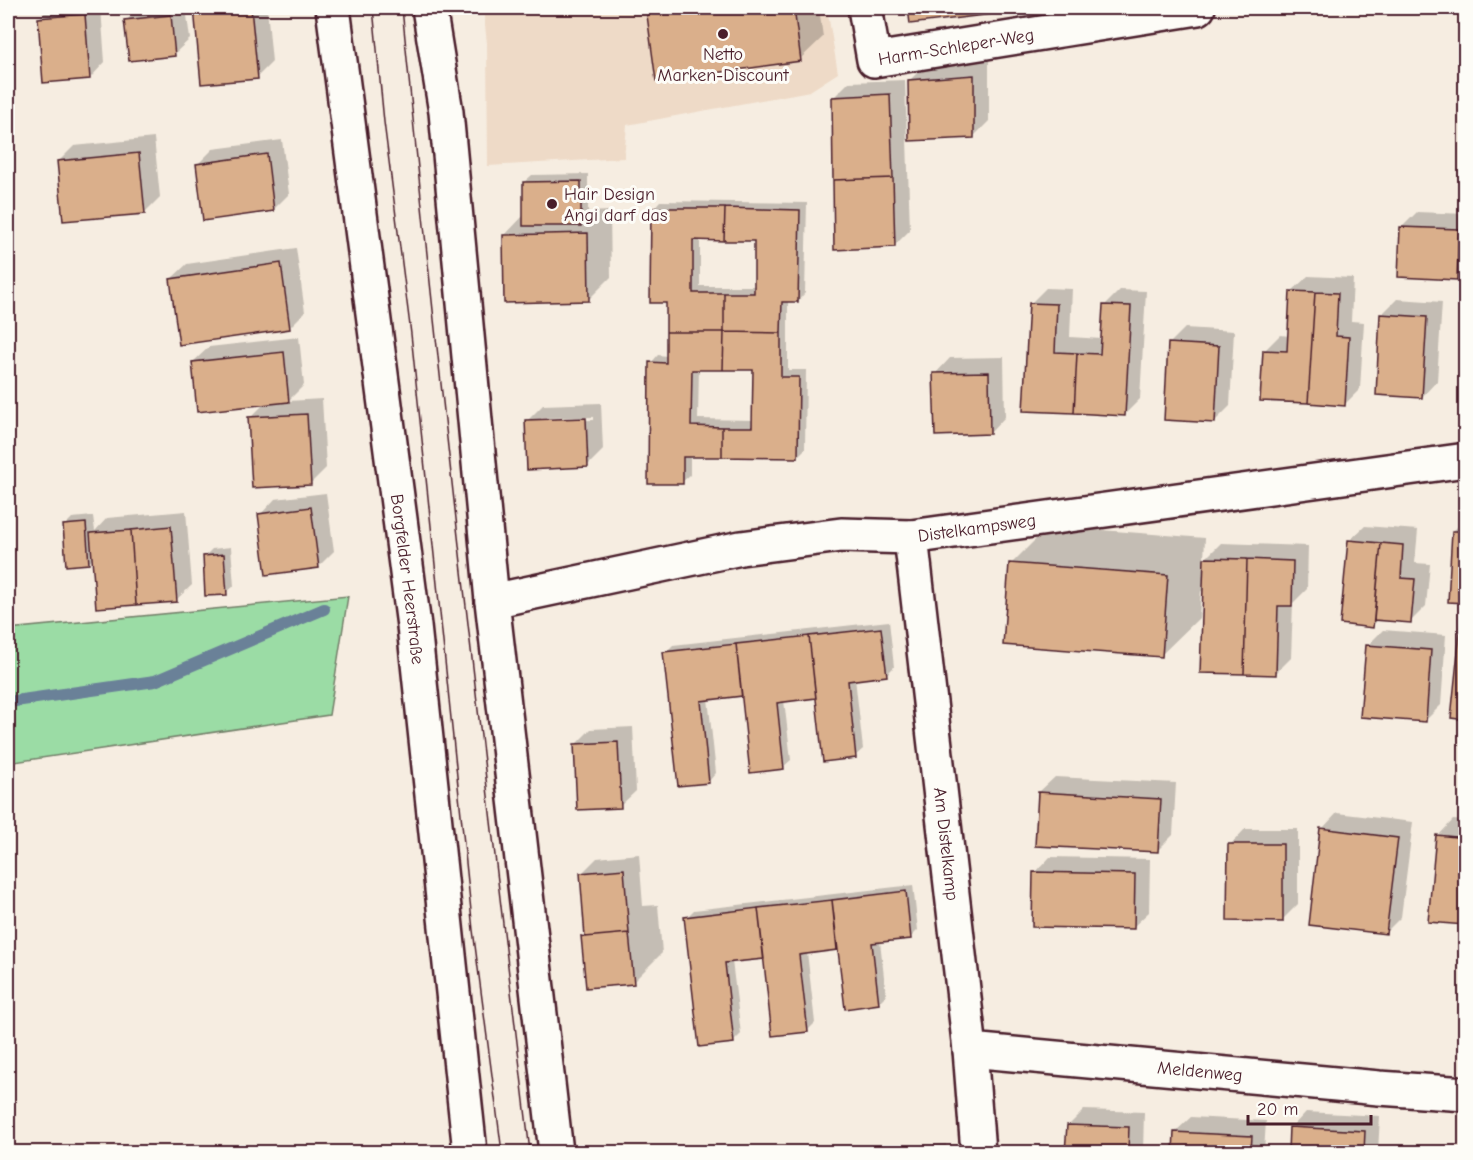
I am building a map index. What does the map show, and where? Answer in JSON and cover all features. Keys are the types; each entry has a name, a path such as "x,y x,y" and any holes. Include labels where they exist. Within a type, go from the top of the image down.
{"street":[{"name":"Borgfelder Heerstraße","path":"333,8 414,626 470,1152"},
{"path":"429,8 446,112 492,601 555,1152"},
{"name":"Harm-Schleper-Weg","path":"865,8 874,60 1198,8"},
{"name":"Distelkampsweg","path":"492,601 741,548 841,535 911,537 1466,460"},
{"name":"Am Distelkamp","path":"911,537 970,1050 978,1152"},
{"name":"Meldenweg","path":"970,1050 1466,1094"}],"shaded area":[{"path":"483,8 827,8 838,73 810,91 627,125 624,158 488,166 487,43"}],"green space":[{"path":"348,596 329,715 8,763 8,629"}],"building":[{"path":"194,8 251,8 258,79 201,84"},
{"name":"Netto Marken-Discount","path":"646,8 794,8 801,61 656,81"},
{"path":"908,8 1000,8 1001,13 910,24"},
{"path":"85,14 90,79 43,83 38,18"},
{"path":"171,15 175,56 129,61 124,20"},
{"path":"974,75 974,138 909,141 908,80"},
{"path":"890,94 893,178 833,180 832,97"},
{"path":"139,153 145,214 63,221 57,161"},
{"path":"267,154 274,211 203,221 196,164"},
{"path":"893,178 895,247 834,250 833,180"},
{"name":"Hair Design Angi darf das","path":"581,181 581,226 523,226 523,182"},
{"path":"651,208 725,208 724,241 693,240 693,293 724,293 724,332 666,332 666,303 650,303"},
{"path":"725,208 800,210 798,302 782,302 781,333 724,332 724,293 754,293 754,241 724,241"},
{"path":"1400,227 1459,229 1457,280 1398,277"},
{"path":"588,233 589,301 504,303 503,235"},
{"path":"281,263 290,329 179,345 170,279"},
{"path":"1290,291 1315,292 1308,403 1260,401 1263,350 1287,351"},
{"path":"1315,292 1338,293 1336,336 1349,337 1345,406 1308,403"},
{"path":"1029,303 1057,304 1055,352 1077,353 1074,413 1023,411"},
{"path":"1103,305 1131,306 1125,416 1074,413 1077,353 1100,354"},
{"path":"1380,314 1427,317 1422,398 1376,395"},
{"path":"666,332 724,332 723,370 692,370 691,426 722,427 722,457 683,457 683,484 648,484 649,362 666,363"},
{"path":"724,332 781,333 781,377 799,377 798,458 722,457 722,427 752,427 753,370 723,370"},
{"path":"1168,343 1219,346 1215,423 1164,420"},
{"path":"284,352 289,402 197,412 192,362"},
{"path":"989,372 990,434 935,436 933,373"},
{"path":"307,414 311,485 252,488 248,417"},
{"path":"586,418 588,467 527,470 525,420"},
{"path":"311,507 319,568 266,575 258,514"},
{"path":"86,523 89,564 66,566 63,525"},
{"path":"171,526 177,602 136,605 131,530"},
{"path":"131,530 136,605 96,608 90,533"},
{"path":"1452,531 1466,531 1466,603 1448,602"},
{"path":"1348,540 1381,543 1373,628 1340,624"},
{"path":"1381,543 1403,545 1401,578 1415,579 1411,623 1374,620"},
{"path":"224,554 227,595 205,596 203,556"},
{"path":"1204,558 1247,559 1244,674 1200,673"},
{"path":"1247,559 1293,561 1292,606 1278,606 1276,675 1244,674"},
{"path":"1009,563 1168,575 1162,657 1003,645"},
{"path":"1461,622 1466,622 1466,720 1451,718"},
{"path":"881,628 887,676 848,681 856,758 823,762 809,636"},
{"path":"809,636 816,698 777,703 784,769 750,773 736,644"},
{"path":"736,644 742,696 701,701 709,783 678,786 663,652"},
{"path":"1366,645 1431,650 1426,722 1360,717"},
{"path":"618,742 621,808 577,810 574,744"},
{"path":"1038,792 1161,799 1158,852 1035,846"},
{"path":"1320,828 1398,838 1386,934 1309,925"},
{"path":"1436,835 1466,838 1465,925 1428,922"},
{"path":"1228,844 1283,844 1283,922 1227,921"},
{"path":"624,869 629,933 585,937 580,873"},
{"path":"1033,872 1135,874 1134,929 1032,927"},
{"path":"906,891 911,939 872,943 879,1004 845,1009 832,900"},
{"path":"832,900 837,950 799,955 808,1032 772,1036 758,908"},
{"path":"758,908 764,959 725,963 734,1043 699,1047 684,917"},
{"path":"629,933 634,984 586,988 581,936"},
{"path":"1067,1125 1129,1127 1128,1152 1065,1152"},
{"path":"1289,1127 1365,1131 1364,1152 1288,1152"},
{"path":"1174,1132 1252,1136 1251,1152 1173,1152"}],"waterway":[{"path":"8,702 155,681 324,609"}],"tram line":[{"path":"373,8 384,122 411,334 473,930 502,1152"},
{"path":"402,8 447,437 530,1152"}],"place":[{"name":"Netto Marken-Discount","path":"723,34"},
{"name":"Hair Design Angi darf das","path":"552,204"}]}
